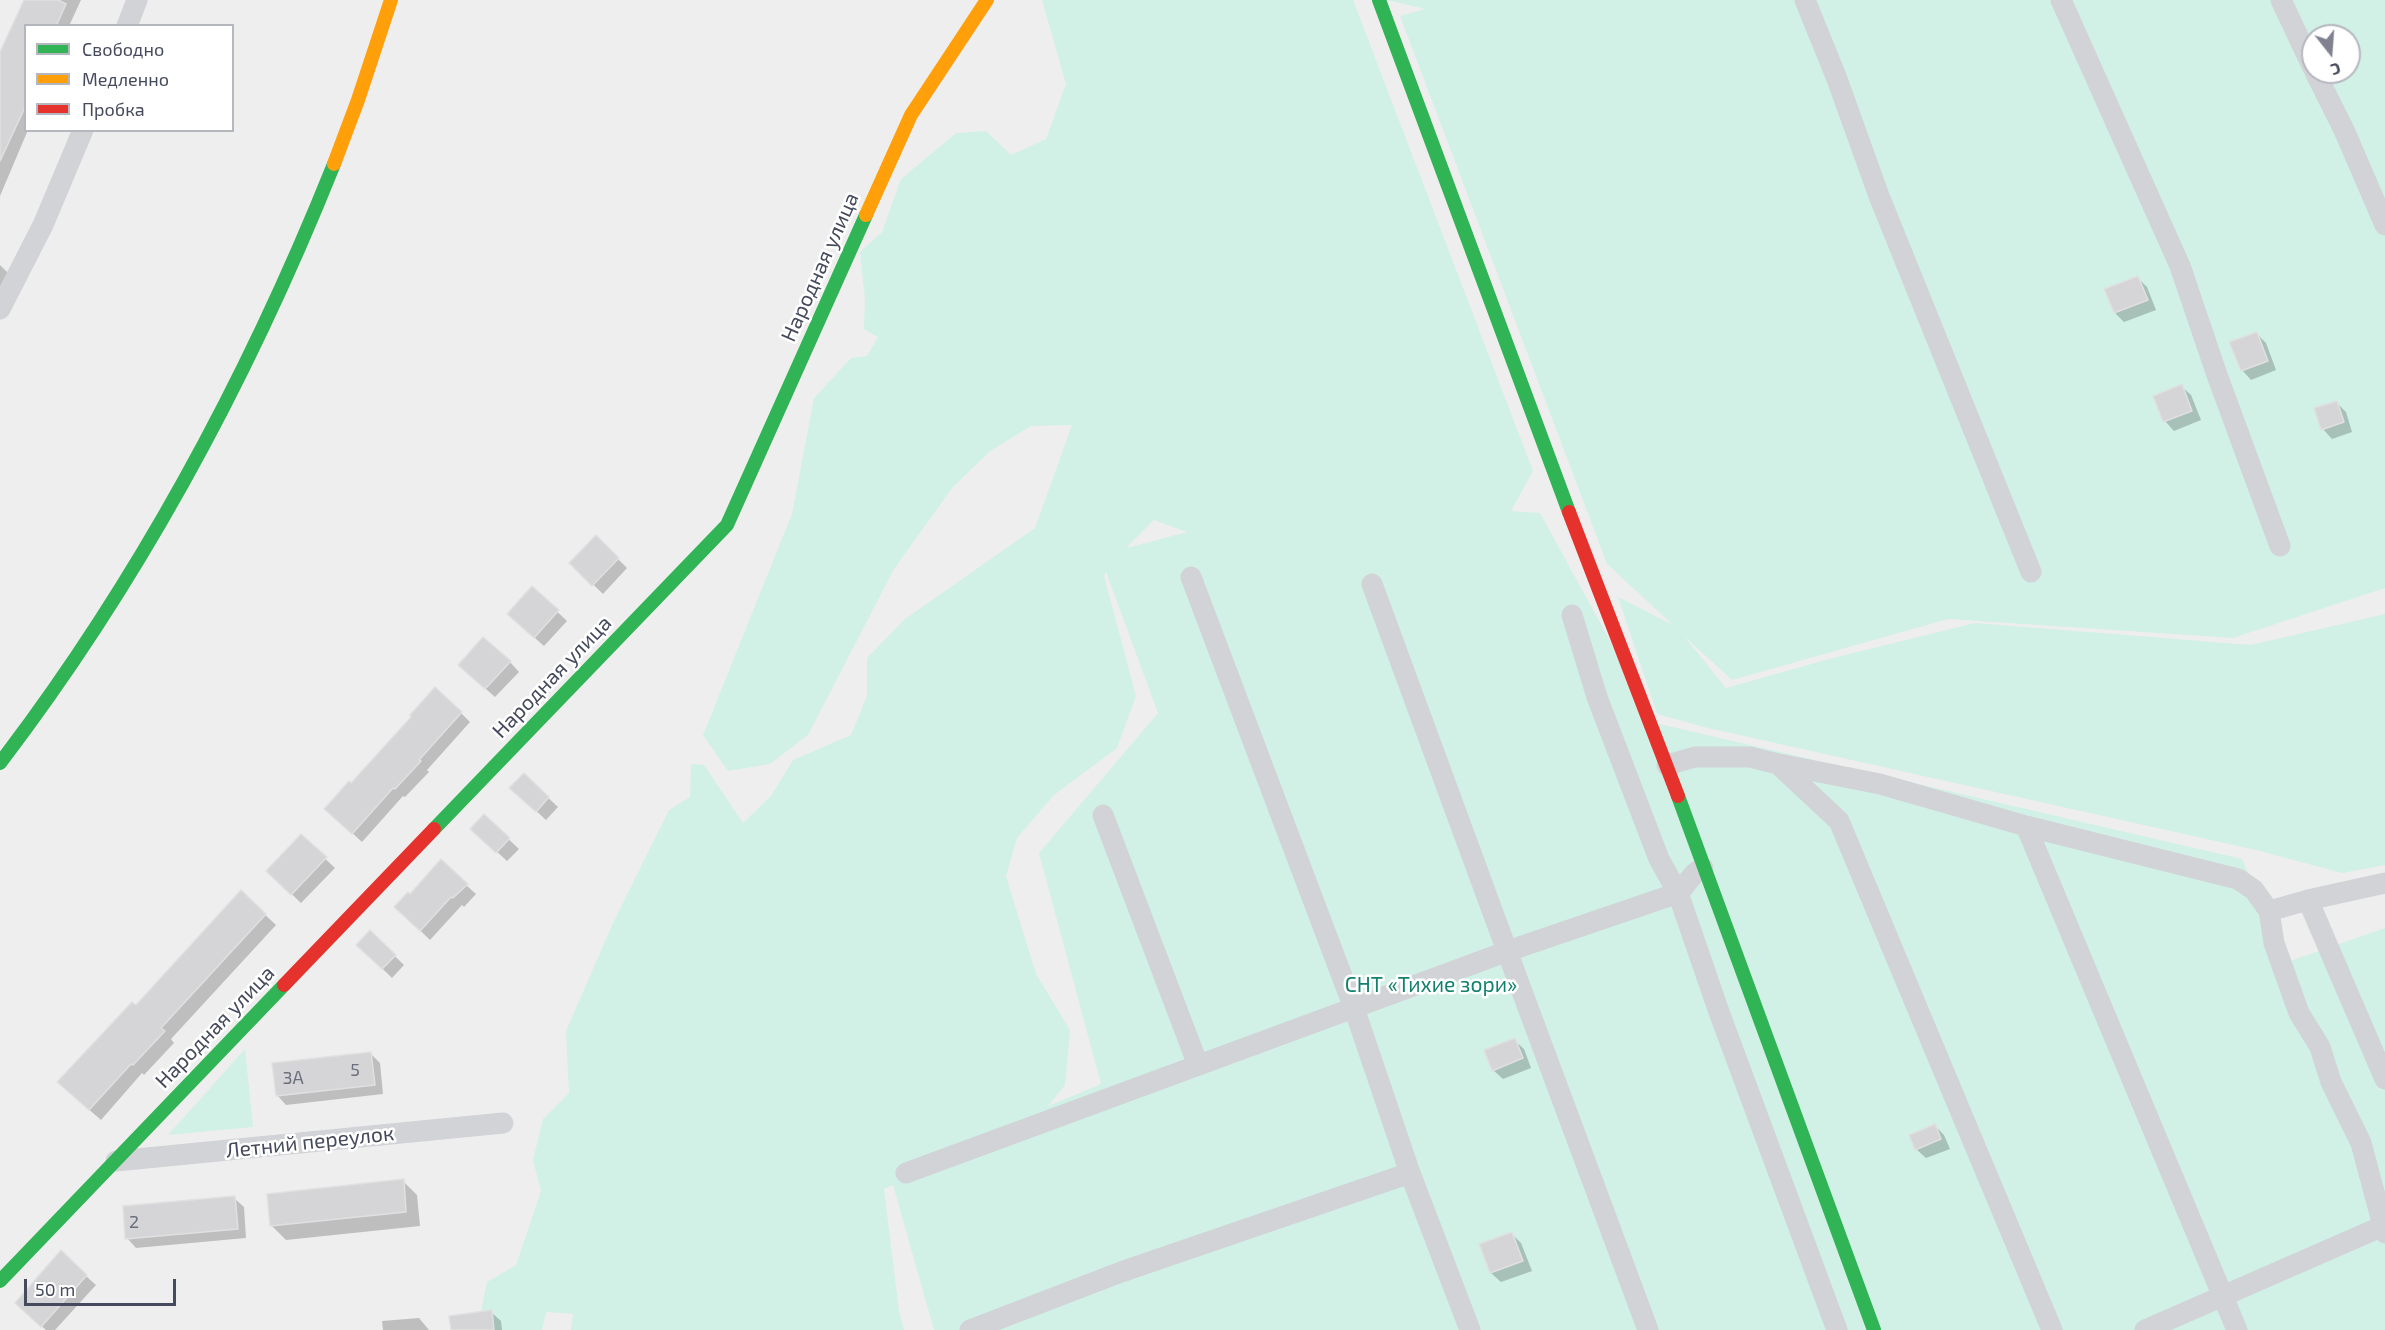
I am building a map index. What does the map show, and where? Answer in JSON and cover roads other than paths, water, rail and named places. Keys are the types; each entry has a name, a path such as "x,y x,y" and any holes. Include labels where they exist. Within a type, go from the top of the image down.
{"street":[{"path":"128,24 137,0"},
{"path":"0,763 29,726 129,577 201,449 280,294 337,162 391,0"},
{"name":"Народная улица","path":"0,1281 727,525 911,115 987,0"},
{"path":"1379,0 1605,610 1667,765 1874,1330"},
{"path":"1805,0 1837,79 1879,196 2031,572"},
{"path":"2061,0 2180,266 2217,375 2280,546"},
{"path":"2281,0 2301,42"},
{"path":"2321,84 2344,130 2385,225"},
{"path":"0,309 43,225 82,132"},
{"path":"1191,577 1354,1008 1410,1173 1470,1330"},
{"path":"1372,585 1451,804 1508,951 1648,1330"},
{"path":"1572,615 1597,697 1659,859 1678,893 1719,1012 1837,1330"},
{"path":"1667,765 1695,757 1750,757 1880,784 2026,826 2238,879 2254,891 2269,912 2274,943 2299,1013 2320,1047 2331,1082 2361,1143 2385,1228 2293,1264 2145,1330"},
{"path":"1778,764 1839,820 2052,1330"},
{"path":"1103,815 1198,1065"},
{"path":"2026,826 2237,1330"},
{"path":"906,1173 1508,951 1678,893 1689,884 1696,871 1703,868"},
{"path":"2269,912 2308,900 2385,883"},
{"path":"2308,900 2379,1047 2385,1079"},
{"name":"Летний переулок","path":"116,1161 503,1123"},
{"path":"970,1330 1121,1272 1410,1173"}],"park label":[{"name":"СНТ «Тихие зори»","path":"1431,985"}]}
